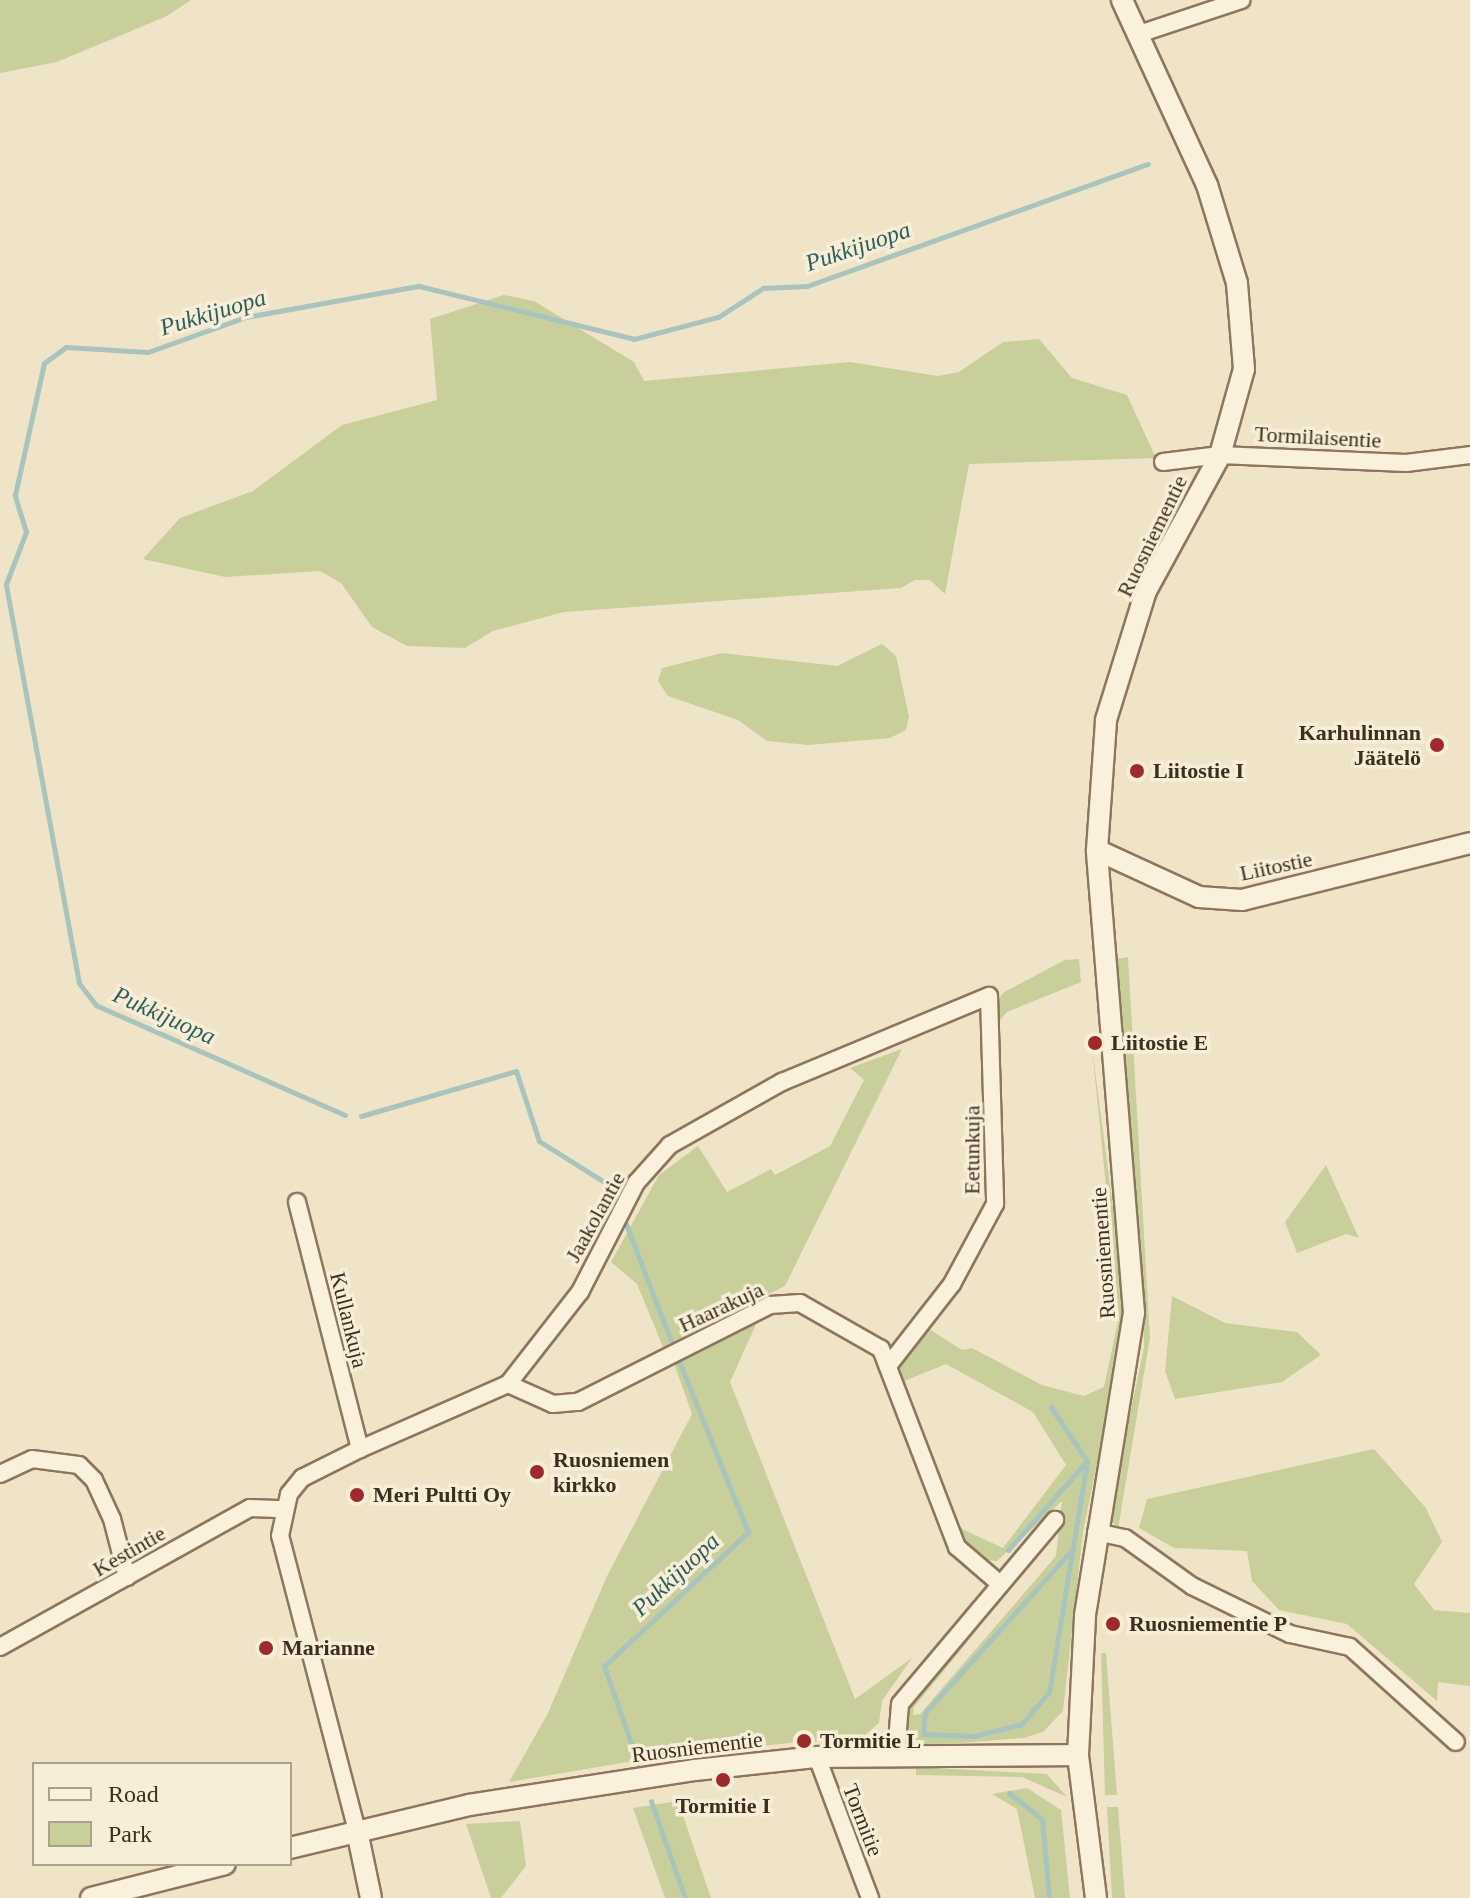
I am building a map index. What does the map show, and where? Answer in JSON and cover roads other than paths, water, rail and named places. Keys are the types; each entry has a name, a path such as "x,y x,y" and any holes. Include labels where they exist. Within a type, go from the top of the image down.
{"street":[{"name":"Ruosniementie","path":"292,1847 357,1831 599,1783 817,1757 1078,1755 1096,1532 1134,1313 1097,850 1106,720 1146,591 1220,455 1244,369 1237,283 1207,185 1122,0"},
{"path":"1139,34 1241,0"},
{"name":"Tormilaisentie","path":"1163,462 1220,455 1406,463 1470,455"},
{"name":"Liitostie","path":"1097,850 1199,897 1242,900 1470,843"},
{"name":"Eetunkuja","path":"888,1366 952,1284 995,1204 989,996"},
{"name":"Jaakolantie","path":"284,1509 302,1478 508,1384 572,1303 636,1183 670,1145 782,1082 989,996"},
{"name":"Kullankuja","path":"297,1202 360,1449"},
{"name":"Haarakuja","path":"508,1384 553,1404 578,1402 785,1301 869,1337 888,1366 957,1547 1000,1584"},
{"path":"0,1474 32,1459 79,1465 94,1480 112,1519 127,1577"},
{"name":"Kestintie","path":"0,1647 250,1508 284,1509"},
{"path":"284,1509 280,1536 357,1831 371,1898"},
{"path":"896,1755 900,1704 1055,1520"},
{"path":"1096,1532 1125,1538 1192,1586 1290,1634 1350,1647 1456,1742"},
{"path":"1078,1755 1096,1898"},
{"name":"Tormitie","path":"817,1757 870,1898"},
{"path":"91,1898 217,1866"}],"waterway":[{"name":"Pukkijuopa","path":"345,1115 96,1005 79,983 6,584 26,532 15,495 44,363 66,347 148,352 246,317 419,286 634,339 718,317 763,288 807,286 1148,164"},
{"name":"Pukkijuopa","path":"361,1116 516,1071 539,1141 614,1188"},
{"name":"Pukkijuopa","path":"626,1224 671,1341"},
{"name":"Pukkijuopa","path":"638,1763 604,1666 748,1532 679,1361"},
{"path":"1051,1407 1087,1461 1049,1692 1022,1724 974,1736 923,1734 925,1713 1070,1552"},
{"path":"1008,1550 1087,1461"},
{"path":"1009,1793 1042,1819 1049,1898"},
{"name":"Pukkijuopa","path":"651,1801 685,1898"}],"place":[{"name":"Karhulinnan Jäätelö","path":"1437,745"},
{"name":"Liitostie I","path":"1137,771"},
{"name":"Liitostie E","path":"1095,1043"},
{"name":"Ruosniemen kirkko","path":"537,1472"},
{"name":"Meri Pultti Oy","path":"357,1495"},
{"name":"Ruosniementie P","path":"1113,1624"},
{"name":"Marianne","path":"266,1648"},
{"name":"Tormitie L","path":"804,1741"},
{"name":"Tormitie I","path":"723,1780"}]}
